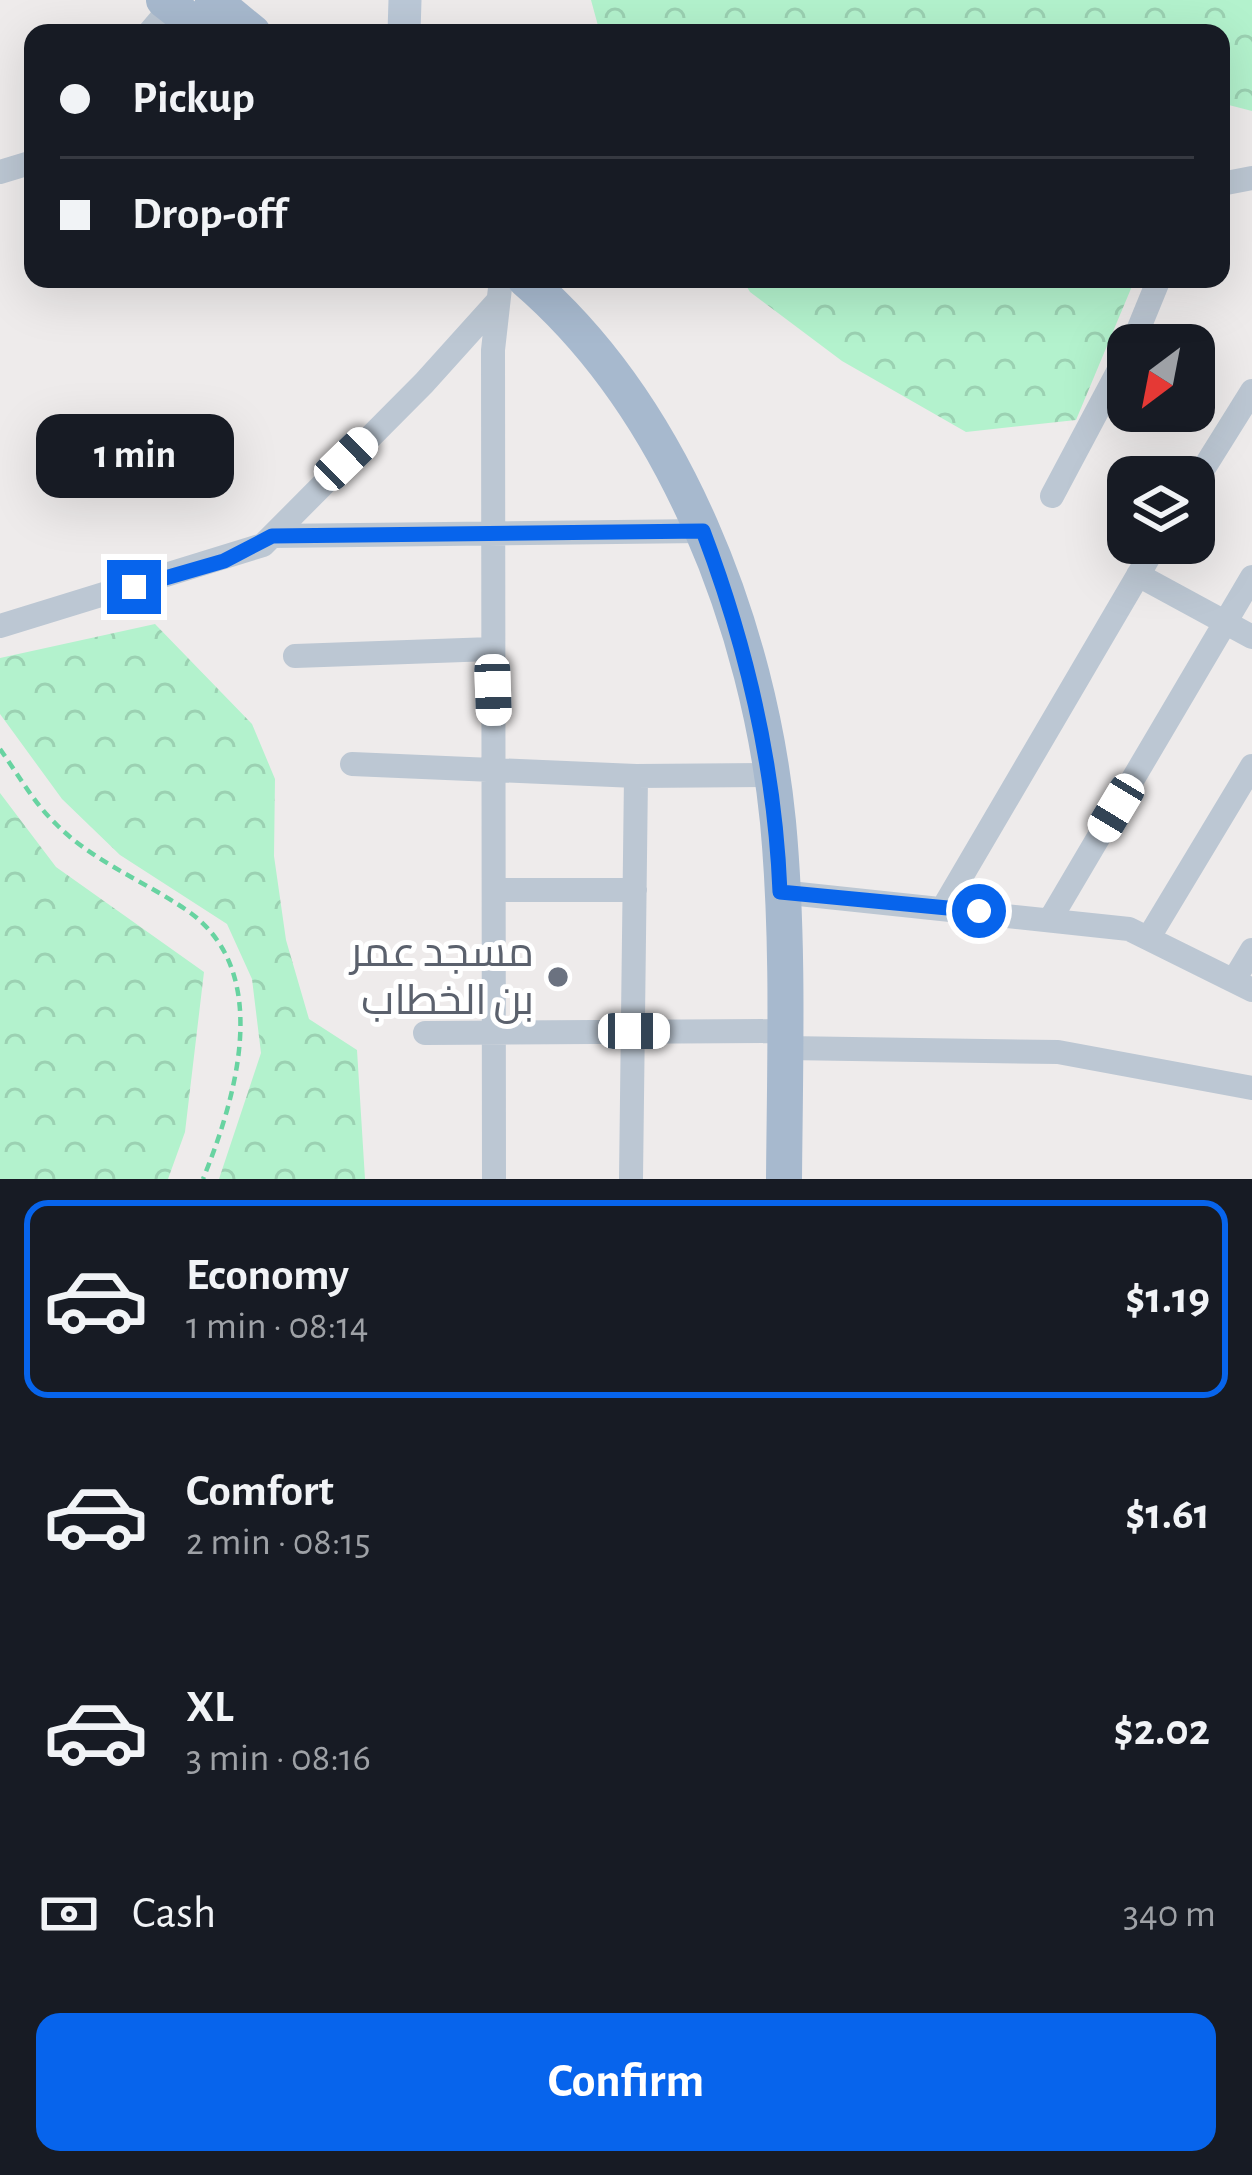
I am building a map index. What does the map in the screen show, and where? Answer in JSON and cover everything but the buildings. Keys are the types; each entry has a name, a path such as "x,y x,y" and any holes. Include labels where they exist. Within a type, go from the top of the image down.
{"main road":[{"path":"213,0 242,24"},
{"path":"510,288 593,346 641,416 703,531 736,620 778,820 786,1040 784,1179"}],"street":[{"path":"0,626 224,561 272,536 424,383 505,288"},
{"path":"494,1179 492,649 507,288"},
{"path":"1141,324 1156,288"},
{"path":"1211,456 1252,391"},
{"path":"1052,496 1107,392"},
{"path":"272,536 703,531"},
{"path":"943,908 1145,564"},
{"path":"1138,575 1252,637"},
{"path":"1051,918 1252,579"},
{"path":"295,656 492,649"},
{"path":"352,764 636,776 769,775"},
{"path":"1149,937 1252,766"},
{"path":"631,1179 636,776"},
{"path":"494,890 635,890"},
{"path":"780,892 1051,918 1149,937 1243,985 1252,950"},
{"path":"425,1033 634,1031 1058,1052 1252,1088"}],"path":[{"path":"0,749 53,822 93,855 190,911 224,949 236,982 242,1046 203,1179"}],"green space":[{"path":"591,0 1252,0 1252,111 1230,105 1230,24 598,24"},
{"path":"748,288 1131,288 1116,324 1107,324 1107,346 1076,420 966,432 842,361"},
{"path":"155,624 252,724 275,779 274,856 286,940 309,1019 357,1050 365,1179 219,1179 261,1053 252,979 227,924 120,855 62,799 0,714 0,658"},
{"path":"0,793 56,867 204,972 185,1132 168,1179 0,1179"}],"place":[{"name":"مسجد عمر بن الخطاب","path":"558,977"}],"route":[{"path":"134,587 224,561 272,536 703,531 736,620 759,724 778,820 780,892 979,911"}]}
